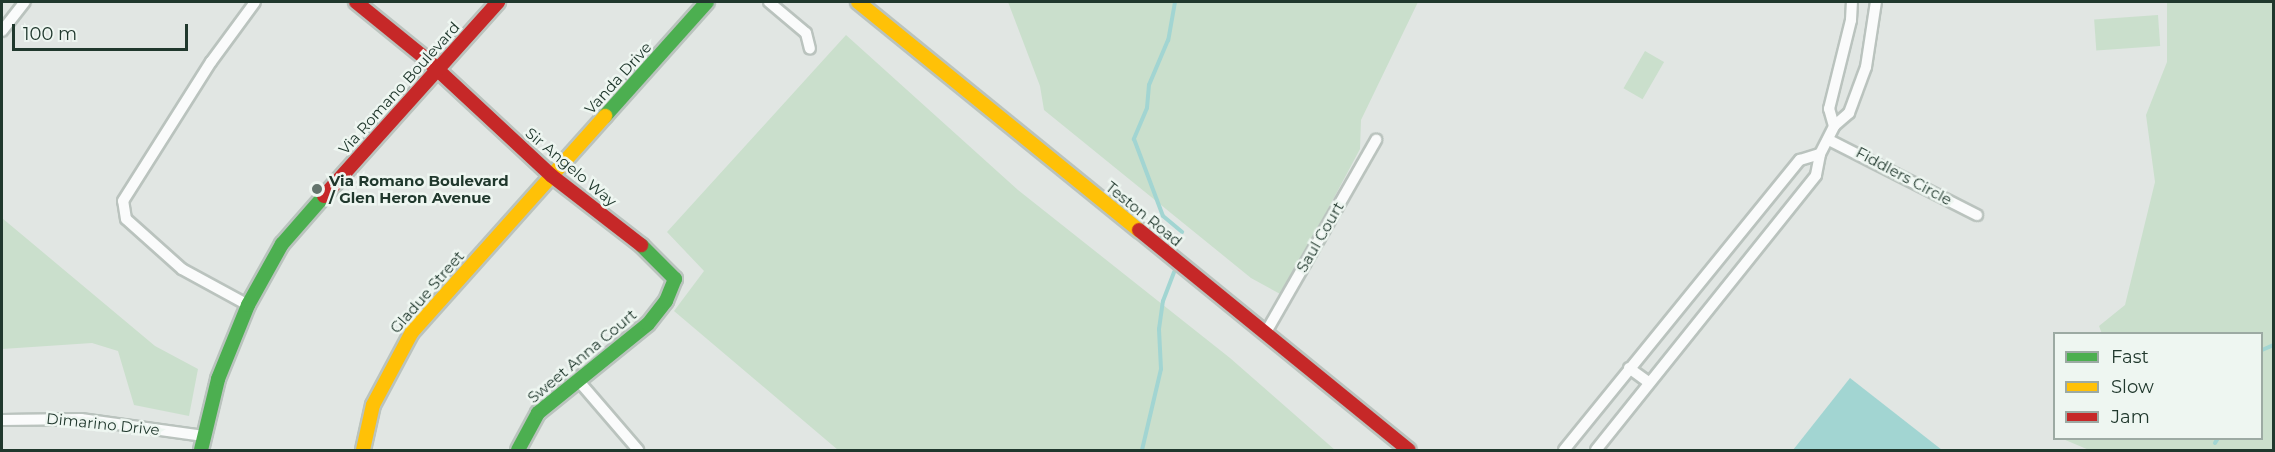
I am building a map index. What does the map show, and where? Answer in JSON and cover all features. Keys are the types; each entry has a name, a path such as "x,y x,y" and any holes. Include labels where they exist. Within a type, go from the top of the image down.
{"street":[{"path":"2,31 25,2"},
{"path":"248,305 182,269 126,219 123,201 211,62 255,2"},
{"name":"Sir Angelo Way","path":"356,2 438,71 552,176 653,255 675,279 671,289"},
{"name":"Via Romano Boulevard","path":"201,450 218,379 248,305 282,244 498,2"},
{"name":"Vanda Drive","path":"552,176 707,2"},
{"path":"770,2 806,33 810,49"},
{"name":"Teston Road","path":"858,2 1409,450"},
{"path":"1834,126 1829,109 1851,20 1852,2"},
{"path":"1596,450 1648,382 1816,175 1820,154 1834,126 1849,113 1866,67 1876,2"},
{"name":"Saul Court","path":"1265,334 1376,140"},
{"name":"Fiddlers Circle","path":"1829,140 1977,215"},
{"path":"1564,450 1800,160 1820,154"},
{"name":"Gladue Street","path":"363,450 373,405 412,332 552,176"},
{"path":"1720,258 1738,271"},
{"name":"Sweet Anna Court","path":"518,450 538,413 648,324 671,289"},
{"path":"1629,368 1648,382"},
{"path":"578,379 638,450"},
{"name":"Dimarino Drive","path":"2,420 81,419 204,436"}],"green space":[{"path":"1008,2 1418,2 1361,120 1360,149 1282,295 1251,278 1044,110 1040,86"},
{"path":"2167,2 2273,2 2273,450 2089,450 2065,440 2263,440 2263,332 2101,332 2099,326 2125,305 2155,182 2146,115 2167,62"},
{"path":"2158,15 2160,46 2096,50 2094,19"},
{"path":"846,35 1018,190 1230,358 1335,450 838,450 674,311 704,271 667,232"},
{"path":"1645,51 1664,62 1643,99 1624,88"},
{"path":"2,218 155,346 198,369 189,416 134,405 118,351 92,343 2,349"}],"water":[{"path":"1850,378 1942,450 1793,450"}],"waterway":[{"path":"1175,2 1168,40 1149,85 1147,108 1134,139 1163,216 1182,232"},
{"path":"1142,450 1161,369 1159,329 1163,301 1174,272"},
{"path":"2263,350 2274,345"}],"traffic: fast":[{"path":"605,116 707,2"},
{"path":"201,450 218,379 248,305 282,244 324,196"},
{"path":"518,450 538,413 648,324 666,301 675,279 641,245"}],"traffic: slow":[{"path":"858,2 1139,230"},
{"path":"363,450 373,405 412,332 605,116"}],"traffic: jam":[{"path":"356,2 425,58 552,176 641,245"},
{"path":"324,196 498,2"},
{"path":"1139,230 1409,450"}],"place":[{"name":"Via Romano Boulevard / Glen Heron Avenue","path":"317,189"}]}
